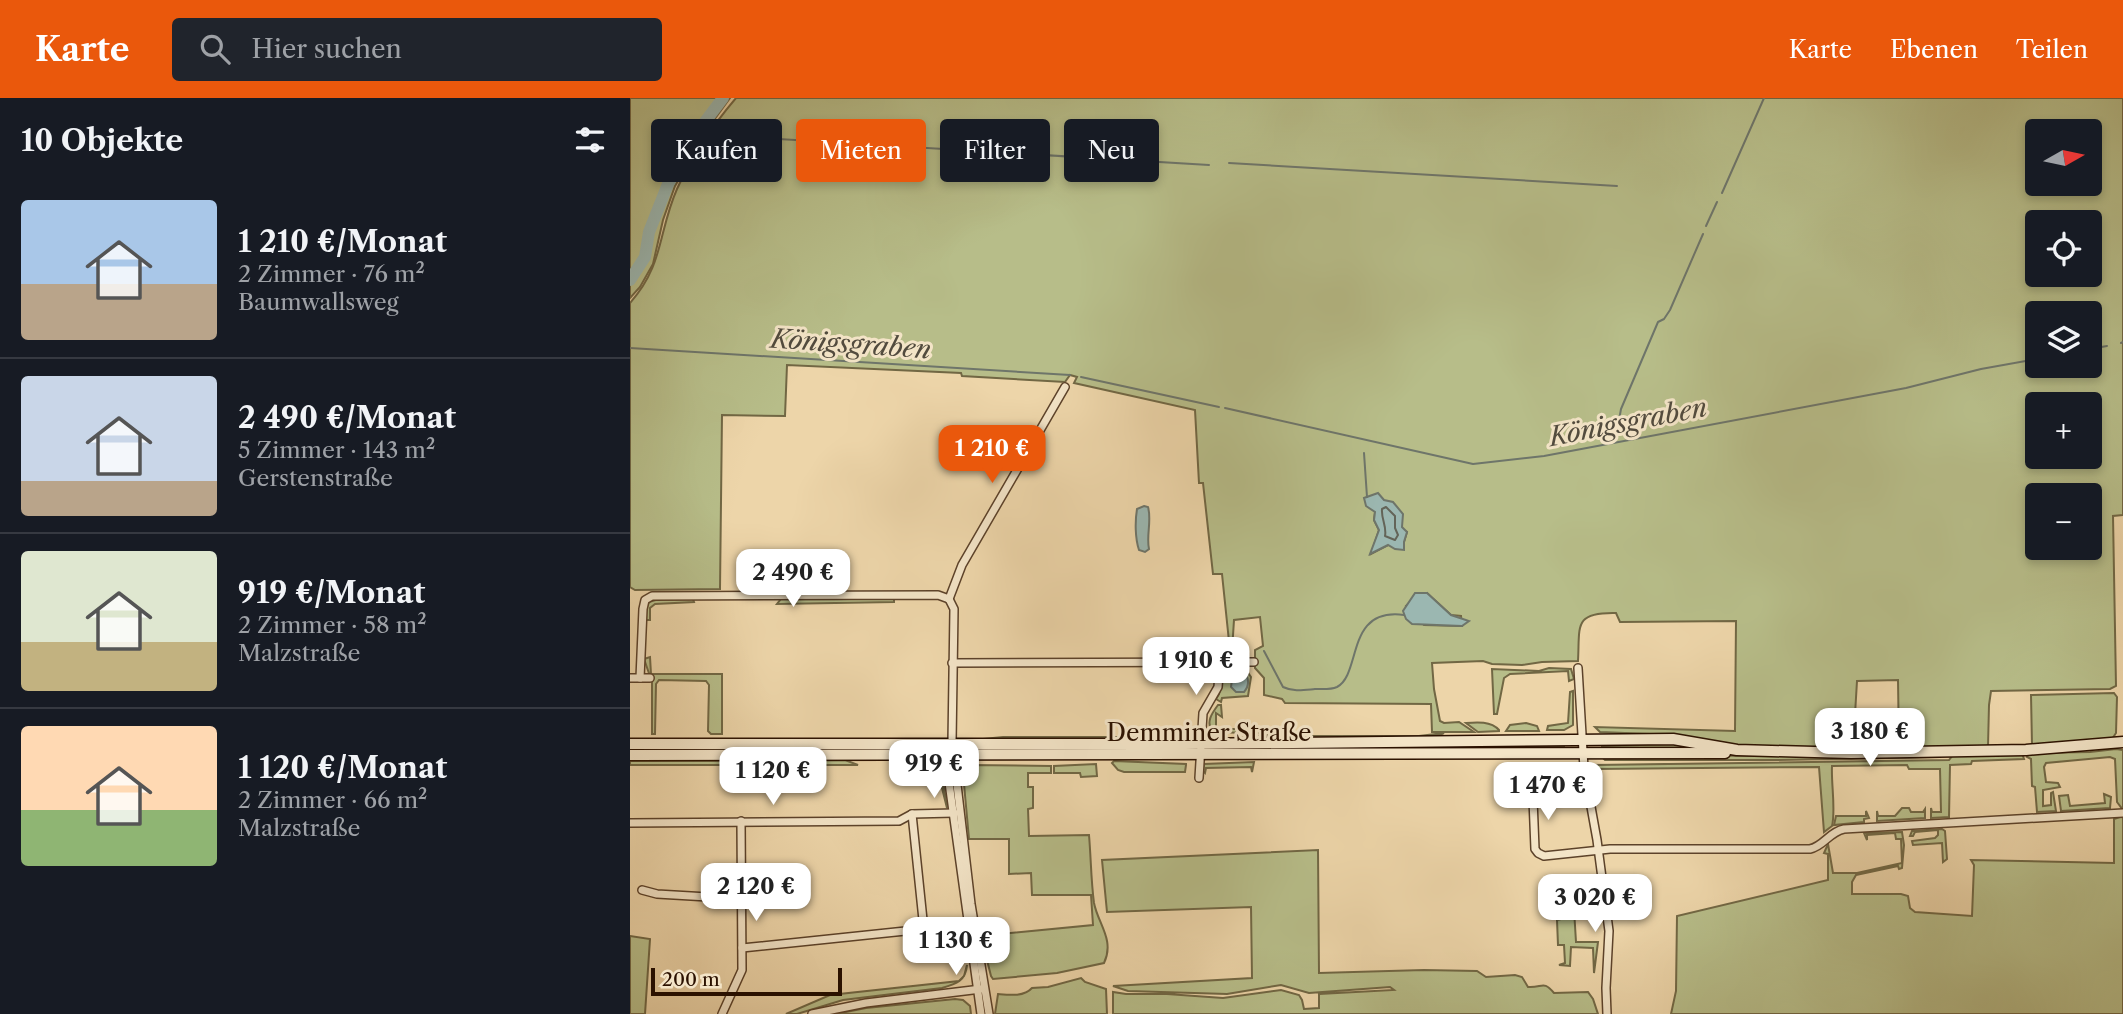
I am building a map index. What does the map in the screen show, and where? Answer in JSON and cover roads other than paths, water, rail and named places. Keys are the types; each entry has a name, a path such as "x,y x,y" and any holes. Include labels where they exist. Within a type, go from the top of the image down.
{"main road":[{"name":"Demminer Straße","path":"630,744 1674,739 1724,748 1789,752"},
{"name":"Demminer Straße","path":"630,755 1988,751 2123,742"}],"street":[{"path":"949,599 962,565 1065,387"},
{"path":"640,678 645,600 652,596 938,595 949,599 954,609 952,742 947,768 981,989 989,1014"},
{"path":"1199,778 1203,713 1218,687 1220,662"},
{"path":"953,663 1254,662"},
{"path":"1578,668 1583,752 1609,931 1607,1014"},
{"path":"630,678 650,678"},
{"path":"950,754 971,904 981,989 981,1014"},
{"path":"1534,799 1535,847 1538,853 1544,856 1598,850 1810,849 1819,847 1834,832 1843,829 2123,813"},
{"path":"630,823 899,821 912,814 954,813"},
{"path":"912,814 923,920 921,928"},
{"path":"722,1014 741,975 741,821"},
{"path":"642,890 657,894 742,899"},
{"path":"921,928 929,934 954,933"},
{"path":"742,948 921,928"},
{"path":"812,1014 855,1004 981,989"}],"water":[{"path":"1378,493 1384,500 1393,502 1403,514 1402,527 1407,532 1404,550 1388,545 1370,554 1379,530 1374,520 1375,512 1366,506 1364,498"},
{"path":"1148,507 1149,517 1149,549 1145,552 1139,550 1136,530 1137,509"},
{"path":"1415,593 1427,593 1451,615 1469,621 1462,626 1412,624 1403,611"},
{"path":"1237,669 1244,671 1248,679 1244,692 1236,692 1231,687 1233,672"}],"waterway":[{"path":"630,280 645,257 649,232 668,184 698,131 723,98"},
{"path":"1722,193 1764,98"},
{"path":"782,139 1209,165"},
{"path":"1229,163 1617,186"},
{"path":"1706,226 1717,202"},
{"path":"1615,442 1621,409 1658,322 1664,319 1670,310 1703,234"},
{"name":"Königsgraben","path":"2102,347 2107,346"},
{"name":"Königsgraben","path":"630,348 1070,375"},
{"name":"Königsgraben","path":"1225,408 1473,464 1544,456 1906,388 2025,361"},
{"name":"Königsgraben","path":"1081,377 1219,407"},
{"path":"1364,453 1367,497"},
{"path":"1264,651 1283,687 1291,690 1334,688 1345,680 1363,631 1372,621 1385,615 1404,615"}]}
